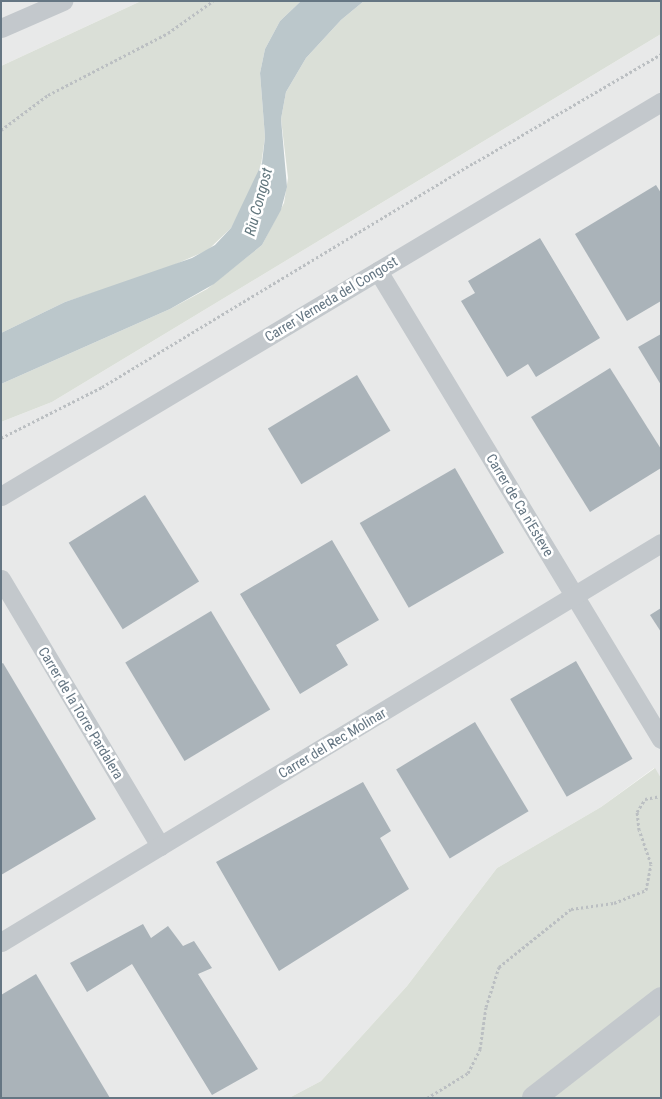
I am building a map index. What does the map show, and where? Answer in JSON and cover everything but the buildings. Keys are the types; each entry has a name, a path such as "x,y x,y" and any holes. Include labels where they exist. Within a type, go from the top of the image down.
{"street":[{"path":"1,28 63,1"},
{"name":"Carrer Verneda del Congost","path":"1,496 661,102"},
{"name":"Carrer de Ca n'Esteve","path":"378,271 576,594 661,739"},
{"name":"Carrer del Rec Molinar","path":"1,942 661,542"},
{"name":"Carrer de la Torre Pardalera","path":"1,579 160,846"},
{"path":"535,1097 661,999"}],"path":[{"path":"1,130 48,95 168,33 213,1"},
{"path":"1,438 102,388 474,162 661,54"},
{"path":"427,1098 468,1073 480,1049 486,1007 499,967 571,909 614,903 646,890 651,864 639,830 638,812 645,799 661,796"}],"shaded area":[{"path":"1,1 141,1 1,66"},
{"path":"141,1 301,1 280,21 265,49 260,73 265,137 260,172 231,228 208,250 160,271 65,302 1,333 1,66"},
{"path":"364,1 661,1 661,34 52,402 1,422 1,384 170,309 207,289 262,245 284,203 288,178 281,119 286,92 306,58 341,20"},
{"path":"661,34 661,778 654,768 601,807 497,868 407,986 321,1081 289,1098 1,1098 1,422 52,402"},
{"path":"655,768 661,778 661,1098 289,1098 321,1081 407,986 497,868 601,807"}],"water":[{"name":"Riu Congost","path":"301,1 364,1 341,20 306,58 286,92 281,119 287,187 281,210 262,245 214,284 170,309 1,384 1,333 65,302 192,258 215,245 231,228 262,163 265,137 260,73 265,49 280,21"}]}
